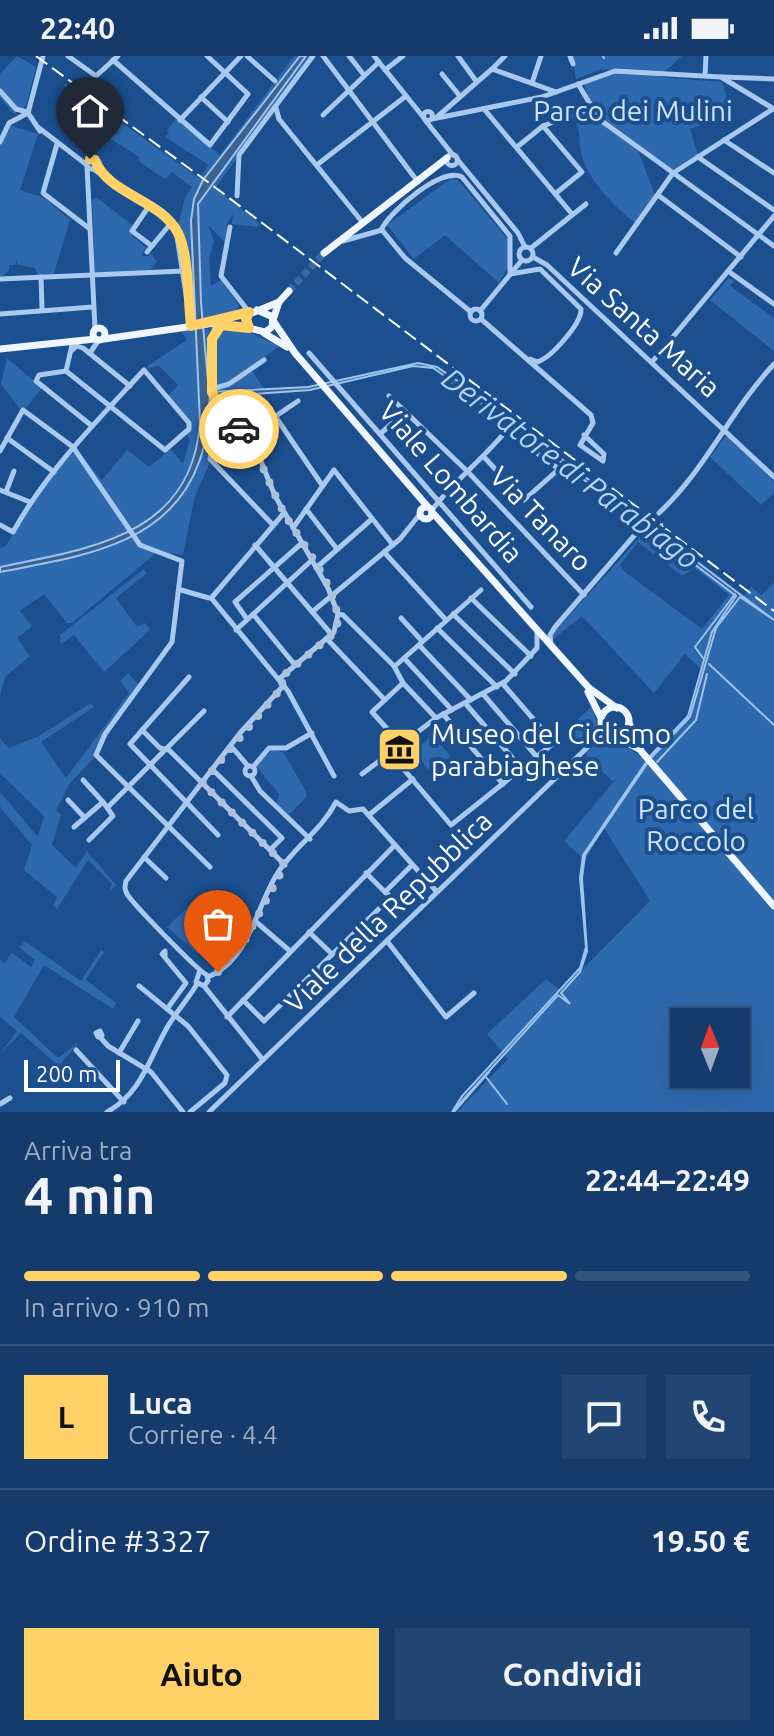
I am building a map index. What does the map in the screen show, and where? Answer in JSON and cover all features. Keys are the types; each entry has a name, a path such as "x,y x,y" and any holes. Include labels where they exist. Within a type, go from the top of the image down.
{"main road":[{"path":"324,253 451,160"},
{"path":"262,332 270,330 279,302 289,291"},
{"path":"249,328 246,319 253,311 279,302"},
{"name":"Viale Lombardia","path":"208,325 253,311 270,314 295,353 411,486 426,512 448,529 551,647 593,699 601,721"},
{"name":"Viale Lombardia","path":"0,349 208,325 262,332 295,353"},
{"name":"Viale Lombardia","path":"551,647 589,688 617,708"},
{"path":"646,757 612,735 601,721 607,710 617,708 626,713 646,757 774,906"},
{"path":"612,735 624,732 629,723"}],"street":[{"path":"0,142 9,123 28,113 43,56"},
{"path":"68,56 94,75 116,58 210,145 248,94 207,56"},
{"path":"180,120 224,72 244,56 275,81"},
{"path":"237,196 239,155 313,56"},
{"path":"323,56 418,182"},
{"path":"349,56 364,75"},
{"path":"374,56 407,97 431,116 451,160"},
{"path":"385,70 403,56"},
{"path":"458,56 477,81"},
{"path":"431,116 505,56"},
{"path":"532,83 541,56"},
{"path":"570,56 573,64"},
{"path":"705,76 706,56"},
{"path":"323,115 379,62"},
{"path":"492,69 557,92"},
{"path":"431,116 557,92 613,71 774,79"},
{"path":"442,74 459,95"},
{"path":"616,253 673,173 773,109 721,77"},
{"path":"743,91 748,79"},
{"path":"578,84 599,119 774,246"},
{"path":"0,91 16,109 28,113 43,137 149,206 171,223 179,236 184,271 212,339 213,392 220,409 260,459 284,513 312,560 338,614 338,625 330,637 279,679"},
{"path":"201,97 228,122"},
{"path":"318,164 407,97"},
{"path":"276,108 279,119 363,223"},
{"path":"483,108 572,214"},
{"path":"517,147 543,126 591,108"},
{"path":"543,126 582,172 555,194"},
{"path":"724,140 774,173"},
{"path":"57,145 43,193 91,230"},
{"path":"698,157 774,210"},
{"name":"Via Santa Maria","path":"451,160 470,174 533,257 544,263 727,429 774,477"},
{"path":"90,167 93,307 88,339 90,353"},
{"path":"338,243 381,230 389,216 431,184 444,175 457,174 510,236 510,274"},
{"path":"658,195 741,257"},
{"path":"471,312 480,311 522,260 519,253 586,204"},
{"path":"149,206 132,231 152,246"},
{"path":"652,362 774,216"},
{"path":"147,252 171,223"},
{"path":"230,227 221,276 253,311"},
{"path":"381,230 405,258 471,312 472,320 481,319"},
{"name":"Via Santa Maria","path":"522,260 533,257"},
{"path":"510,274 540,269 581,310 579,319 544,360 530,359"},
{"path":"0,279 184,271"},
{"path":"728,271 774,304"},
{"path":"41,277 42,309"},
{"path":"235,316 240,307 239,298"},
{"path":"0,314 93,307"},
{"path":"480,311 481,319 592,416 593,423 584,435 580,446 603,461 604,454 584,435"},
{"path":"88,339 77,346 130,386"},
{"path":"66,371 88,339"},
{"name":"Viale Lombardia","path":"309,353 531,607"},
{"path":"213,392 264,360"},
{"path":"659,513 680,493 754,387 774,364"},
{"path":"0,525 13,532 30,502 73,447 92,426 111,406 130,386 144,370 189,423 189,429 165,450 111,406 66,371 40,375 37,382 92,426"},
{"name":"Via Tanaro","path":"389,396 468,472 584,595"},
{"path":"245,437 298,401"},
{"path":"220,409 210,459 273,525"},
{"path":"0,451 23,410 73,447 136,541 149,551 180,558 181,590 169,647 105,734 96,755 210,867"},
{"path":"380,434 405,412"},
{"path":"275,416 323,485"},
{"path":"312,612 393,545 484,457 506,431 558,471 524,500 484,457"},
{"path":"7,438 54,472"},
{"path":"293,528 334,470 393,545"},
{"path":"14,471 3,491 30,502"},
{"path":"306,509 338,550"},
{"path":"213,598 284,513"},
{"path":"316,568 372,519"},
{"path":"533,654 544,647 551,647 550,635 555,627 639,530"},
{"path":"247,619 235,602 302,543"},
{"path":"255,545 385,700"},
{"path":"384,552 446,620"},
{"path":"236,630 312,560"},
{"path":"181,590 213,598 236,630 284,685 334,776"},
{"path":"394,666 481,590"},
{"path":"471,598 533,654"},
{"path":"253,614 295,665"},
{"path":"338,614 343,615 394,666 403,683 436,718"},
{"path":"453,614 515,674"},
{"path":"401,618 522,769"},
{"path":"362,774 436,718 515,674 533,654 539,642 539,633 555,627"},
{"path":"389,752 451,825 554,742 500,685 437,628"},
{"path":"404,658 452,710"},
{"path":"189,677 130,744 218,835"},
{"path":"400,743 372,712 403,683"},
{"path":"208,977 199,973 181,949 131,900 125,886 231,746 284,685"},
{"path":"483,694 537,757"},
{"path":"74,827 128,786 204,711"},
{"path":"443,714 503,784"},
{"path":"594,741 601,721"},
{"path":"142,730 166,749 285,865"},
{"path":"310,839 260,791 246,773 269,748 286,748 312,733"},
{"path":"594,741 612,735"},
{"name":"Viale della Repubblica","path":"209,1112 594,741"},
{"path":"231,746 251,766"},
{"path":"213,770 282,838 270,850"},
{"path":"369,815 413,779"},
{"path":"83,780 113,816 89,840"},
{"path":"68,800 84,817"},
{"path":"107,1112 124,1102 175,1015 200,985 238,951 285,865 310,839 336,802 349,811 363,809 437,893"},
{"path":"227,1017 394,846"},
{"path":"144,857 166,878"},
{"path":"385,892 411,865"},
{"path":"243,1000 264,1021 391,897 366,873"},
{"path":"255,921 290,951"},
{"path":"309,932 332,954"},
{"path":"387,941 446,1017 474,993"},
{"path":"165,957 186,983 167,1009"},
{"path":"199,973 195,978 200,985 263,1060"},
{"path":"144,990 188,1026 227,1076 225,1083 190,1112"},
{"path":"119,1053 138,1021"},
{"path":"100,1037 146,1069 183,1112"},
{"path":"76,1050 124,1102"},
{"path":"0,1104 10,1098"}],"green space":[{"path":"17,56 36,67 26,106 14,114 0,97 0,74"},
{"path":"294,56 312,56 215,188 260,224 258,227 232,224 233,214 227,223 226,243 208,225 214,241 209,258 211,286 221,280 239,306 234,314 203,321 203,326 210,331 209,326 214,325 213,331 219,325 216,330 245,330 279,346 250,368 264,389 218,392 219,406 211,402 206,444 212,445 209,465 195,496 183,554 156,553 72,623 67,623 44,594 20,611 32,626 17,638 30,656 5,677 0,696 0,548 6,546 31,504 74,451 98,486 100,483 80,454 102,480 127,450 149,467 171,449 183,464 190,439 186,434 191,425 167,397 178,385 158,365 149,369 146,367 187,340 182,332 197,328 190,317 179,229 170,219 179,223 185,197 192,187 172,172 165,179 140,162 139,157 87,124 94,108 63,85 66,83 199,178 209,165 165,137 169,133 167,130 176,119 220,155"},
{"name":"Parco dei Mulini","path":"572,56 682,56 659,77 722,82 731,110 714,115 716,120 690,129 698,154 672,170 638,150 655,195 635,223 591,177 581,153 578,127 572,116 591,106 584,84 608,74 634,72 601,69 576,79"},
{"path":"10,125 38,134 20,190 45,198 70,220 53,276 38,276 35,268 18,265 17,259 15,265 9,265 9,270 0,278 0,146"},
{"path":"452,178 458,180 510,242 508,267 499,283 445,235 414,259 387,225"},
{"path":"96,197 132,225 131,235 146,247 141,256 149,256 150,252 157,262 150,270 95,273 92,201"},
{"path":"729,278 734,281 730,286 774,318 774,351 710,300"},
{"path":"7,358 42,388 26,408 19,408 1,384"},
{"path":"730,436 774,481 774,493 761,505 710,457 725,437"},
{"name":"Parco del Roccolo","path":"648,528 743,597 751,587 761,595 774,583 774,1112 457,1112 508,1059 487,1034 546,979 561,991 650,901 604,828 585,860 564,841 616,779 612,781 585,754 602,739 617,738 646,761 688,716 701,669 685,654 654,693 582,616 552,640 551,636","holes":["638,542 682,576 695,568 729,595 702,629 625,572 620,565"]},
{"path":"144,569 147,573 116,598 137,627 145,623 150,630 104,672 74,635 61,644 60,635"},
{"path":"128,673 139,685 92,760 70,783 56,810 61,815 52,845 76,868 87,851 116,885 108,893 112,884 88,860 57,909 53,905 57,897 24,870 32,845 0,807 0,792 38,837 44,816 0,773 0,738 8,748 37,737 91,703 94,707 41,742 66,778 129,693 120,681"},
{"path":"594,704 597,728 584,749 567,730"},
{"path":"433,735 452,758 432,774 414,751"},
{"path":"272,750 283,752 306,791 306,797 289,815 277,803 279,794 256,766"},
{"path":"193,902 200,910 207,903 231,929 220,944 198,954 167,927"},
{"path":"25,941 81,981 101,950 104,952 86,980 116,1003 113,1009 44,965 14,1017 58,1058 79,1042 59,1066 21,1033 0,1054 17,1031 0,1017 0,959 4,964 12,953 31,967 35,960 19,947"}],"water":[{"name":"Derivatore di Parabiago","path":"300,56 306,56 198,204 201,303 209,392 308,387 418,363 437,367 465,386 466,393 490,405 774,620 740,597 716,628 690,717 651,758 585,855 582,878 587,951 580,972 561,993 570,1004 558,995 452,1112 462,1096 580,968 586,947 580,878 583,855 651,755 688,716 712,632 736,596 486,405 461,398 465,397 447,383 449,379 433,368 413,366 310,390 210,397 202,455 185,491 166,513 143,530 117,543 88,553 0,572 0,567 68,553 130,531 156,514 178,491 193,461 200,423 191,221 194,199 203,180"}],"waterway":[{"path":"703,658 695,647 735,594"},
{"path":"709,664 774,725"},
{"path":"657,762 696,720 707,674"},
{"path":"454,1112 489,1072"},
{"path":"486,1077 507,1104"}],"tunnel":[{"path":"289,291 324,253"}],"railway":[{"path":"36,56 216,188 774,611"}],"way so far":[{"path":"218,972 243,944 278,873 285,865 202,783 240,733 284,685 279,679 332,635 338,622 328,588 275,496 260,459 239,429"}],"place":[{"name":"Museo del Ciclismo parabiaghese","path":"400,750"}],"route":[{"path":"90,159 95,160 107,177 159,213 176,230 181,242 191,326 249,312 246,323 249,328 221,325 212,339 214,398 239,429"}]}
